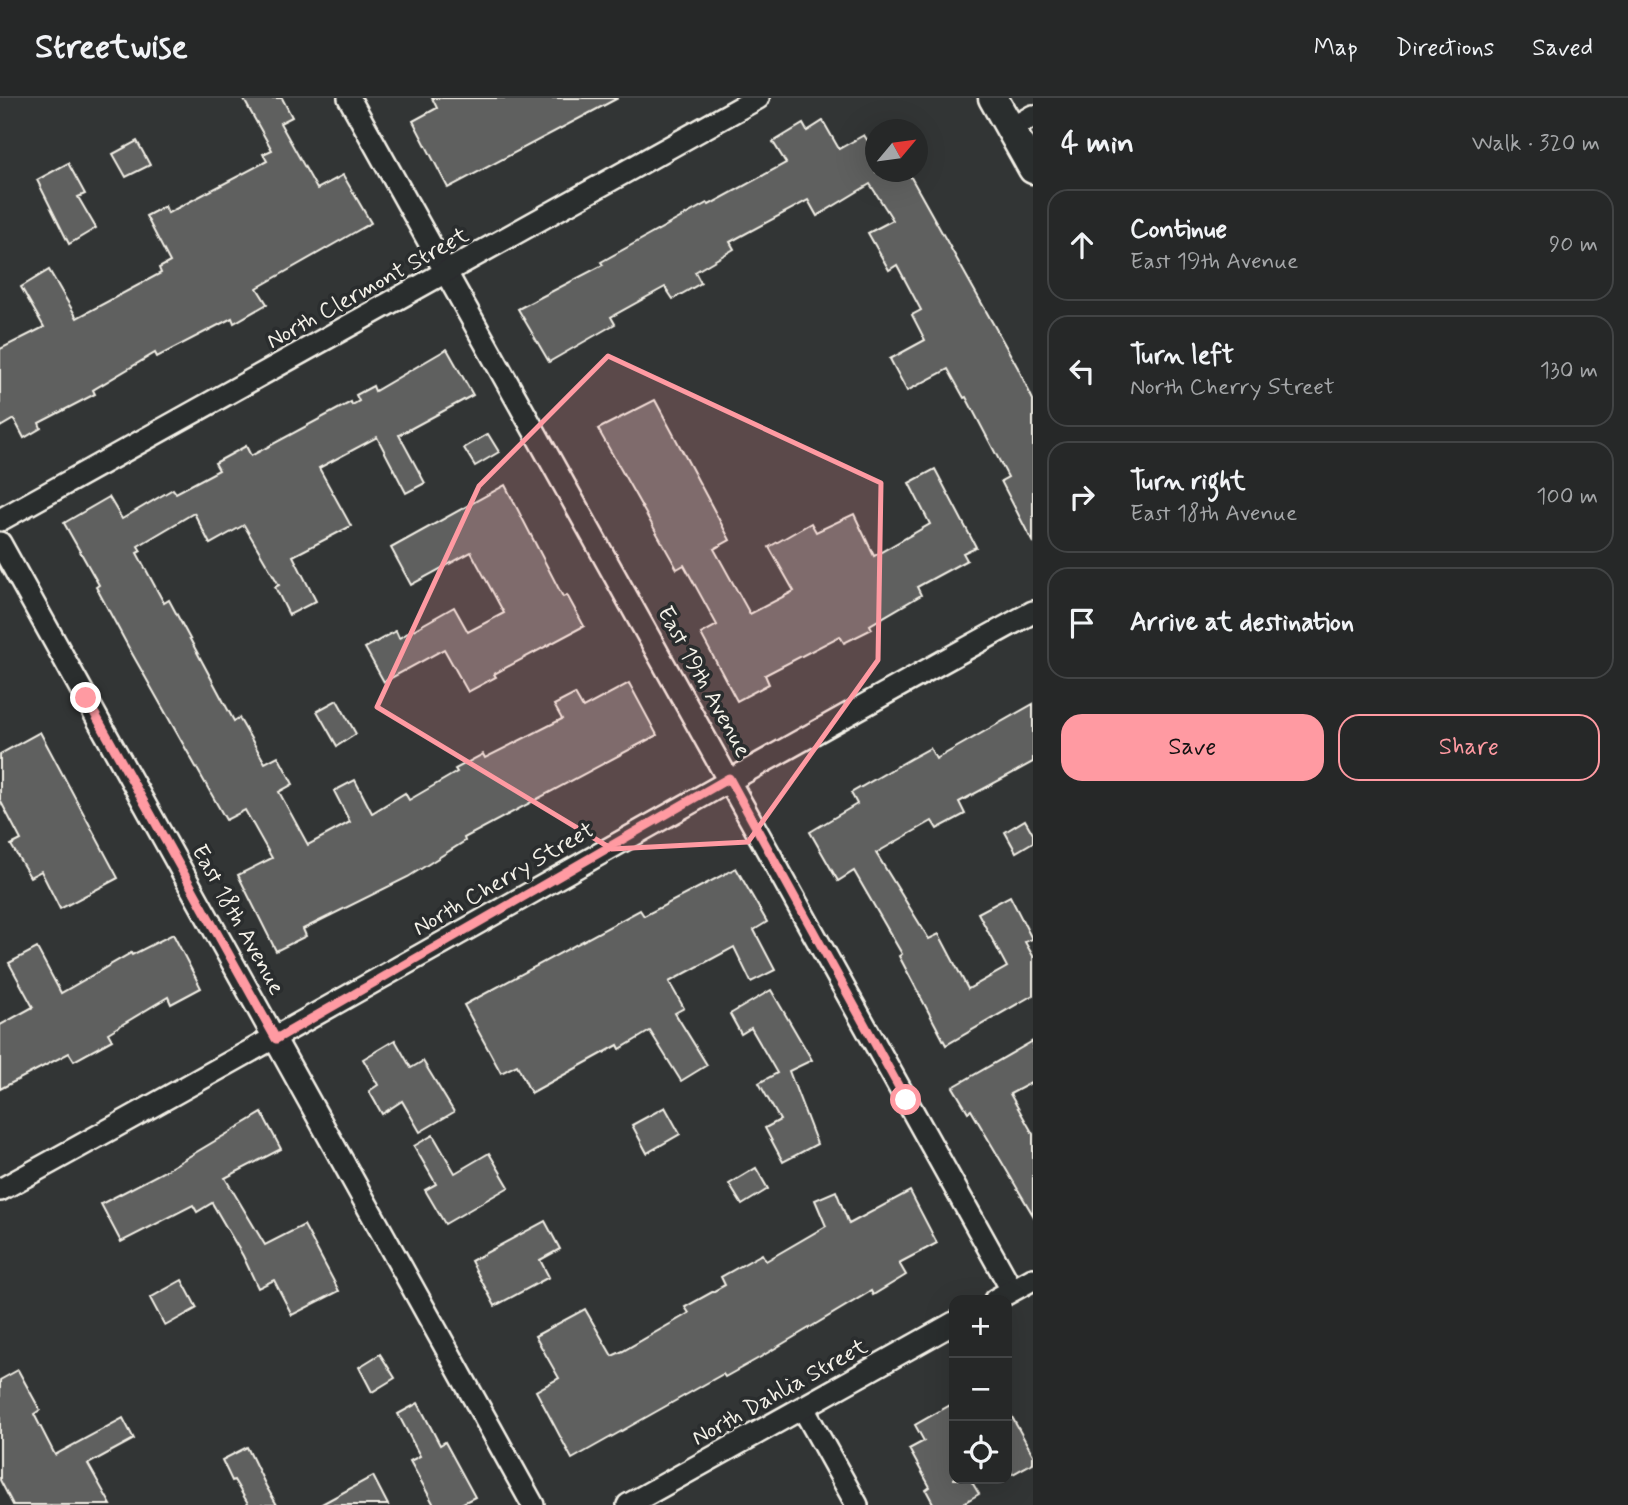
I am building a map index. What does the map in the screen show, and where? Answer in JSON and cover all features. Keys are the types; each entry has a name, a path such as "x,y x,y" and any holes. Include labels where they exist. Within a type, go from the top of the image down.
{"street":[{"name":"East 19th Avenue","path":"349,98 729,778 1004,1295"},
{"name":"North Clermont Street","path":"0,520 758,98"},
{"path":"993,98 1022,122 1033,169"},
{"name":"East 18th Avenue","path":"0,543 533,1505"},
{"name":"North Cherry Street","path":"0,1190 276,1039 729,778 1033,612"},
{"path":"1004,1295 1033,1279"},
{"name":"North Dahlia Street","path":"628,1505 949,1326"},
{"path":"803,1408 857,1505"}],"highlighted area":[{"path":"608,356 881,483 878,660 748,842 612,849 377,707 479,486"}],"building":[{"path":"243,98 282,98 292,117 280,123 317,189 343,175 371,223 257,288 267,304 234,323 232,318 157,357 155,353 93,390 95,394 39,423 41,428 24,438 14,419 0,427 0,349 44,327 21,287 49,270 77,318 161,273 159,268 170,262 146,216 165,206 168,213 267,161 263,154 272,150"},
{"path":"432,98 618,98 448,188 413,121 437,108"},
{"path":"823,121 839,149 864,135 865,182 914,182 1018,368 1033,400 1033,543 1001,481 1008,477 966,397 964,398 948,369 907,391 890,359 925,340 912,315 921,310 897,265 889,270 868,233 893,220 870,184 817,216 808,200 730,242 734,249 695,272 701,283 673,299 665,287 611,317 615,324 549,362 518,309 603,265 601,262 707,203 709,205 786,163 773,142 803,124 807,131"},
{"path":"137,141 150,165 126,177 113,154"},
{"path":"68,163 85,194 78,197 96,228 69,244 37,180"},
{"path":"447,349 473,395 399,435 425,483 406,493 377,437 319,468 351,526 293,556 316,601 289,615 275,587 279,585 244,525 210,544 194,513 138,546 141,551 137,553 164,603 169,600 234,721 239,718 265,763 278,756 293,784 279,792 308,845 350,822 334,791 355,780 372,813 405,793 409,800 483,754 485,758 562,719 554,705 575,694 583,708 629,683 657,735 464,838 465,841 408,877 303,929 306,936 276,951 238,875 272,858 245,810 226,820 130,650 96,587 99,585 64,523 109,497 122,519 173,489 176,493 219,470 215,463 246,446 251,456 351,402 352,405 359,401 356,395 373,386 375,391"},
{"path":"655,400 730,540 714,549 750,614 794,591 769,547 811,523 816,532 854,514 874,556 930,524 909,483 935,469 976,547 963,553 967,560 917,587 921,595 870,625 872,629 844,643 840,636 765,675 769,684 737,701 701,634 717,625 684,565 677,569 598,429"},
{"path":"488,434 499,452 475,466 464,448"},
{"path":"505,485 563,597 567,595 584,626 494,674 496,677 468,692 444,649 384,682 365,648 396,631 399,638 454,607 468,632 504,613 471,552 411,585 391,548"},
{"path":"337,700 356,734 337,746 317,711"},
{"path":"1033,704 1033,762 959,802 965,814 937,829 932,821 876,853 929,939 939,934 968,989 1007,967 978,913 1010,896 1032,939 1025,942 1033,956 1033,995 946,1045 899,956 902,954 854,871 838,881 810,832 857,804 851,793 910,759 930,748 936,759"},
{"path":"40,732 118,878 60,909 41,871 30,877 11,845 21,840 0,800 0,754"},
{"path":"1025,820 1033,834 1033,842 1016,852 1005,832"},
{"path":"736,868 767,922 754,930 775,970 751,982 734,947 669,982 684,1008 675,1013 707,1065 681,1081 650,1031 620,1049 618,1045 531,1093 517,1065 501,1073 464,1005 640,910 644,916"},
{"path":"173,934 201,988 171,1004 168,997 108,1033 112,1040 74,1061 69,1053 0,1089 0,1025 33,1007 9,963 37,948 61,993 131,953 132,955"},
{"path":"771,990 812,1060 789,1071 817,1144 783,1162 765,1128 780,1120 759,1083 777,1073 751,1028 741,1034 730,1014"},
{"path":"395,1040 411,1068 423,1061 454,1112 420,1132 402,1101 382,1114 369,1091 378,1085 363,1059"},
{"path":"1033,1041 1033,1082 1010,1094 1033,1134 1033,1215 971,1110 968,1112 953,1087"},
{"path":"665,1107 680,1134 647,1153 632,1125"},
{"path":"262,1113 281,1149 225,1178 265,1245 304,1225 339,1291 292,1315 274,1280 258,1288 212,1203 197,1212 193,1205 121,1242 101,1204 163,1172"},
{"path":"433,1135 455,1173 489,1153 509,1187 445,1224 425,1190 436,1184 414,1146"},
{"path":"756,1168 768,1189 742,1205 729,1184"},
{"path":"836,1191 849,1224 910,1191 937,1243 899,1263 906,1275 873,1295 871,1291 759,1358 725,1377 723,1374 572,1459 536,1391 559,1378 535,1336 585,1309 612,1356 623,1351 689,1313 685,1307 725,1285 721,1277 762,1254 766,1261 826,1226 815,1200"},
{"path":"545,1221 560,1249 540,1260 549,1277 495,1306 471,1261"},
{"path":"182,1280 197,1308 165,1326 150,1298"},
{"path":"380,1354 395,1378 372,1392 359,1367"},
{"path":"18,1370 40,1410 34,1414 55,1455 123,1418 134,1439 88,1464 111,1505 13,1505 0,1480 0,1380"},
{"path":"418,1403 440,1445 445,1442 475,1497 459,1505 434,1505 410,1461 420,1456 398,1414"},
{"path":"949,1406 949,1484 973,1484 979,1494 960,1505 934,1505 926,1490 930,1487 909,1449 924,1441 915,1425"},
{"path":"1012,1417 1033,1455 1033,1463 1013,1474"},
{"path":"247,1447 277,1505 249,1505 234,1480 232,1481 222,1460"},
{"path":"373,1476 388,1505 320,1505"}],"route":[{"path":"86,698 276,1039 729,778 906,1100"}]}
